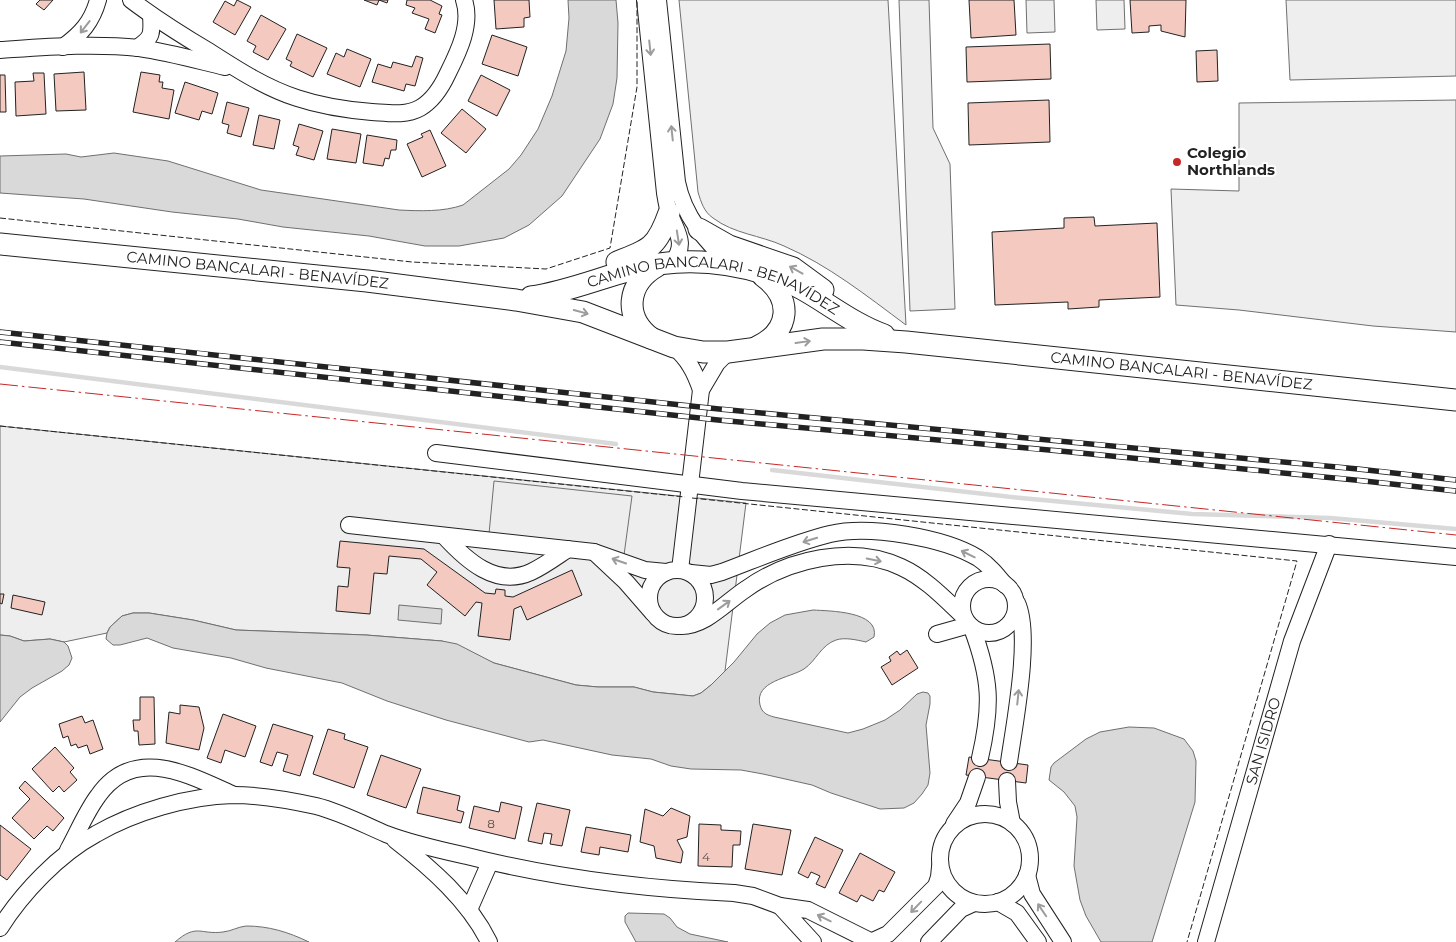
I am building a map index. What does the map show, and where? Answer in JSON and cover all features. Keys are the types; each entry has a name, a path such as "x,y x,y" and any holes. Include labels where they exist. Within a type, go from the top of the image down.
{"main road":[{"path":"564,291 605,266 641,254 650,248 662,232 669,213"},
{"path":"699,229 729,246 793,268 822,289 844,314"},
{"name":"CAMINO BANCALARI - BENAVÍDEZ","path":"0,244 367,281 516,300 584,312 674,347 703,352 728,352 823,339 863,339 1456,400"},
{"name":"CAMINO BANCALARI - BENAVÍDEZ","path":"516,300 564,291 634,269 688,262 731,265 788,282 871,330 906,342"},
{"path":"654,340 643,331 635,320 632,307 633,294 638,281 647,271 665,264"},
{"path":"754,349 768,342 778,332 783,319 784,304 779,290 758,272"}],"street":[{"path":"63,47 78,37 89,24 98,0"},
{"path":"131,0 151,15 264,84 297,98 321,104 359,111 392,114 421,108 431,100 446,79 464,36 464,0"},
{"path":"646,0 665,192 669,213 678,233 680,243 679,252 665,264"},
{"path":"658,0 676,182 689,217 714,248 731,265"},
{"path":"137,48 148,41 151,34 151,15"},
{"path":"0,50 98,45 137,48 160,51 240,71"},
{"path":"674,347 688,361 701,390"},
{"path":"679,572 701,390 717,363 728,352"},
{"path":"436,453 752,492 1456,557"},
{"path":"349,525 594,552 645,570 711,575 832,534 878,532 930,540 962,550 978,558 994,570 1009,590 1019,608 1022,619 1023,647 1009,762"},
{"path":"444,536 458,551 475,564 491,574 504,578 530,573 568,549"},
{"name":"SAN ISIDRO","path":"1206,942 1292,641 1329,544"},
{"path":"594,552 626,582 641,602 656,617 665,623 681,626 692,626 701,622 747,588 774,572 810,560 858,556 900,566 931,587 968,623 981,632 991,633 1005,628 1014,616 1016,606 1009,590 996,580 986,579 972,585 966,592 962,602 968,623 984,665 988,684 987,728 980,758"},
{"path":"656,617 650,603 650,592 658,578 679,572 698,579 704,588 705,602 702,612 695,620 681,626"},
{"path":"937,634 968,623"},
{"path":"987,728 1014,731"},
{"path":"65,856 98,796 110,782 128,771 146,768 172,769 236,796"},
{"path":"0,928 26,893 65,856 96,834 159,808 189,801 236,796 265,798 318,807 388,834 490,862 602,882 753,896 780,906 808,910 871,941 888,934 936,886 939,877 940,849 943,841 968,803 977,777"},
{"path":"1007,781 1012,823"},
{"path":"940,867 951,890 958,896 974,903 990,904 1012,895 1023,883 1027,875 1030,859 1027,842 1018,828 1012,823 998,816 982,814 966,818 952,826"},
{"path":"388,834 420,860 469,910 489,942"},
{"path":"469,910 490,862"},
{"path":"1027,875 1032,894 1063,942"},
{"path":"998,902 1017,913 1038,942"},
{"path":"929,942 961,909 974,903"},
{"path":"780,906 813,942"}],"shaded area":[{"path":"568,0 616,0 618,23 617,78 613,104 600,139 562,196 529,225 504,238 459,246 425,246 369,236 283,227 238,219 172,212 84,199 0,193 0,156 66,154 81,157 114,153 168,161 261,190 399,210 439,210 463,205 509,169 538,129 552,96 566,51 569,18"},
{"path":"679,0 888,0 906,325 816,262 775,242 730,228 710,216 705,210 698,192"},
{"path":"899,0 929,0 933,128 950,164 955,309 910,311"},
{"path":"1026,0 1054,0 1055,32 1027,33"},
{"path":"1096,0 1124,0 1125,29 1097,30"},
{"path":"1286,0 1456,0 1456,76 1290,80"},
{"path":"1456,100 1456,332 1373,326 1239,310 1176,305 1171,189 1239,191 1239,103"},
{"path":"0,426 746,503 725,671 701,693 693,696 653,692 634,687 576,685 494,663 442,641 366,635 236,630 193,620 149,613 133,613 122,616 110,627 107,633 64,642 50,639 24,641 0,635"},
{"path":"494,481 632,496 624,555 489,534"},
{"path":"399,605 442,609 441,624 398,620"},
{"path":"813,610 841,612 862,617 874,628 874,637 866,642 843,639 831,642 804,669 768,685 762,691 760,697 761,708 765,713 774,717 848,733 885,720 900,710 917,694 928,693 930,704 926,725 930,773 928,785 914,803 904,808 880,809 812,785 741,770 691,769 671,766 651,759 612,755 543,740 529,742 446,720 387,701 342,683 266,668 231,658 173,648 147,638 120,645 113,645 106,639 110,627 122,616 133,613 149,613 193,620 236,630 366,635 442,641 457,644 494,663 576,685 634,687 653,692 693,696 701,693 711,685 734,662 757,634 770,623 785,615"},
{"path":"0,635 24,641 50,639 64,642 68,646 72,658 69,665 62,671 20,697 0,722"},
{"path":"1129,727 1154,728 1184,739 1193,751 1196,761 1195,802 1152,942 1101,942 1086,916 1080,900 1074,866 1077,817 1075,806 1064,792 1049,780 1051,767 1054,763 1086,739 1100,732"},
{"path":"628,913 664,914 677,927 690,934 728,942 636,942 625,922 625,916"},
{"path":"246,926 278,930 309,942 175,942 182,936 194,931 215,933"}],"building":[{"path":"40,0 53,0 44,10 36,4"},
{"path":"237,0 251,7 235,35 213,22 225,1 234,6"},
{"path":"364,0 379,0 377,5"},
{"path":"407,0 430,0 442,6 439,14 442,15 435,33 425,29 429,19 412,13 415,8 406,5"},
{"path":"494,0 529,0 530,17 524,18 524,27 496,29"},
{"path":"969,0 1014,0 1016,35 971,38"},
{"path":"1130,0 1186,0 1185,37 1161,31 1161,25 1149,26 1149,32 1132,33"},
{"path":"261,15 286,29 268,60 253,52 256,46 247,41"},
{"path":"297,34 327,48 313,77 290,66 292,62 286,59"},
{"path":"492,35 527,47 518,76 482,64"},
{"path":"1050,44 1051,79 967,82 966,47"},
{"path":"347,49 371,59 360,87 327,74 336,53 344,57"},
{"path":"1217,50 1218,81 1197,82 1196,51"},
{"path":"416,56 423,58 415,86 406,84 404,91 372,82 378,64 391,68 393,62 412,67"},
{"path":"84,72 86,110 56,111 54,74"},
{"path":"141,72 160,75 159,82 163,82 162,88 174,90 169,119 133,112"},
{"path":"33,73 44,73 46,114 16,116 15,82 34,81"},
{"path":"0,75 5,75 6,112 0,112"},
{"path":"481,75 510,90 497,116 468,101"},
{"path":"185,82 218,93 212,114 202,111 199,120 175,113"},
{"path":"1049,100 1050,142 969,145 968,103"},
{"path":"227,102 249,108 241,137 227,133 229,125 222,123"},
{"path":"462,109 486,129 466,153 441,133"},
{"path":"259,115 280,120 274,149 253,145"},
{"path":"299,124 323,131 314,160 296,155 299,147 293,145"},
{"path":"332,129 361,134 356,163 327,159"},
{"path":"430,130 446,166 422,177 407,144 423,137 421,134"},
{"path":"367,135 397,140 396,150 391,150 389,159 385,158 383,166 363,163"},
{"path":"1094,217 1095,226 1157,223 1160,297 1099,300 1099,307 1068,309 1068,302 995,305 992,232 1064,228 1064,218"},
{"path":"340,541 424,549 485,593 495,594 496,589 505,590 505,596 513,597 572,570 582,595 527,620 521,606 514,609 510,640 478,636 482,603 476,602 465,616 427,585 437,572 421,559 389,556 387,574 374,573 370,614 336,611 338,586 348,587 350,568 337,567"},
{"path":"0,594 4,594 2,604 0,603"},
{"path":"13,595 45,602 42,615 11,608"},
{"path":"907,650 918,668 892,685 881,667 891,661 889,657 897,651 900,655"},
{"path":"140,697 154,697 155,744 139,745 138,731 134,731 133,720 140,720"},
{"path":"180,705 199,707 204,728 199,750 166,743 169,712 180,714"},
{"path":"223,714 256,726 245,757 225,750 221,763 207,758"},
{"path":"82,716 85,723 93,720 103,749 90,754 87,745 78,748 76,744 71,746 68,736 63,738 59,724"},
{"path":"273,724 313,736 300,776 283,771 288,755 277,752 272,766 260,762"},
{"path":"328,729 345,734 344,739 368,747 354,788 313,774"},
{"path":"55,747 74,768 70,772 77,780 64,792 59,786 53,792 32,769"},
{"path":"381,755 421,769 406,808 367,795"},
{"path":"969,757 1028,765 1026,783 966,775"},
{"path":"25,781 64,818 53,831 47,826 34,839 12,818 30,799 19,788"},
{"path":"423,787 460,796 457,810 464,812 461,823 417,813"},
{"path":"501,802 522,807 515,839 469,828 474,806 499,812"},
{"path":"537,803 570,810 562,846 550,844 552,834 544,833 542,844 528,841"},
{"path":"671,808 690,816 687,837 677,840 683,852 681,863 656,858 654,846 640,842 645,809 663,816"},
{"path":"699,824 721,825 721,830 741,831 740,845 733,845 732,867 698,866"},
{"path":"753,824 791,830 782,875 745,869"},
{"path":"0,825 31,849 7,880 0,875"},
{"path":"586,827 631,835 628,852 600,847 599,855 581,852"},
{"path":"815,837 843,850 825,888 816,884 820,876 811,872 808,878 798,873"},
{"path":"860,853 895,872 884,892 879,890 873,901 861,895 857,902 839,893"}],"waterway":[{"path":"0,367 616,444"},
{"path":"772,470 1021,498 1192,514 1330,518 1456,529"}],"railway":[{"path":"0,332 719,409 1358,469 1456,480"},
{"path":"0,342 718,420 1060,451 1456,491"}],"fence":[{"path":"0,218 412,262 546,269 610,248 637,87 637,0"},
{"path":"0,426 685,497"},
{"path":"692,498 1297,561 1187,942"}],"power":[{"path":"0,384 1456,535"}],"place":[{"name":"Colegio Northlands","path":"1177,162"}]}
